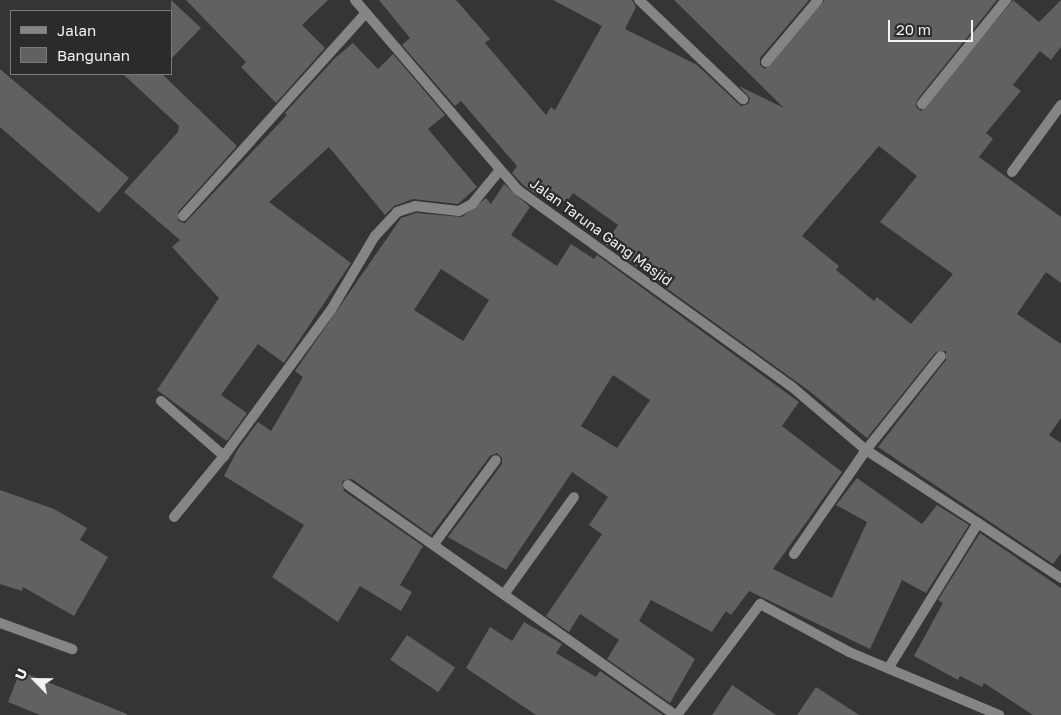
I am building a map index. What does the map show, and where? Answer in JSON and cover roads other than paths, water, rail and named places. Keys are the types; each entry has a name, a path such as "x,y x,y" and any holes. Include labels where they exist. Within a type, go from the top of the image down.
{"street":[{"name":"Jalan Taruna Gang Masjid","path":"355,0 518,190 791,386 866,450 1061,578"},
{"path":"639,0 743,98"},
{"path":"766,62 818,0"},
{"path":"922,104 1006,0"},
{"path":"183,216 366,13"},
{"path":"1012,172 1061,105"},
{"path":"174,517 224,456 331,310 375,236 396,212 415,206 459,211 472,204 500,170"},
{"path":"794,554 866,450 941,356"},
{"path":"162,401 224,456"},
{"path":"434,544 496,460"},
{"path":"348,485 505,593 676,715 760,604 849,652 889,667 998,715"},
{"path":"505,593 574,497"},
{"path":"889,667 978,523"},
{"path":"0,623 72,649"}]}
